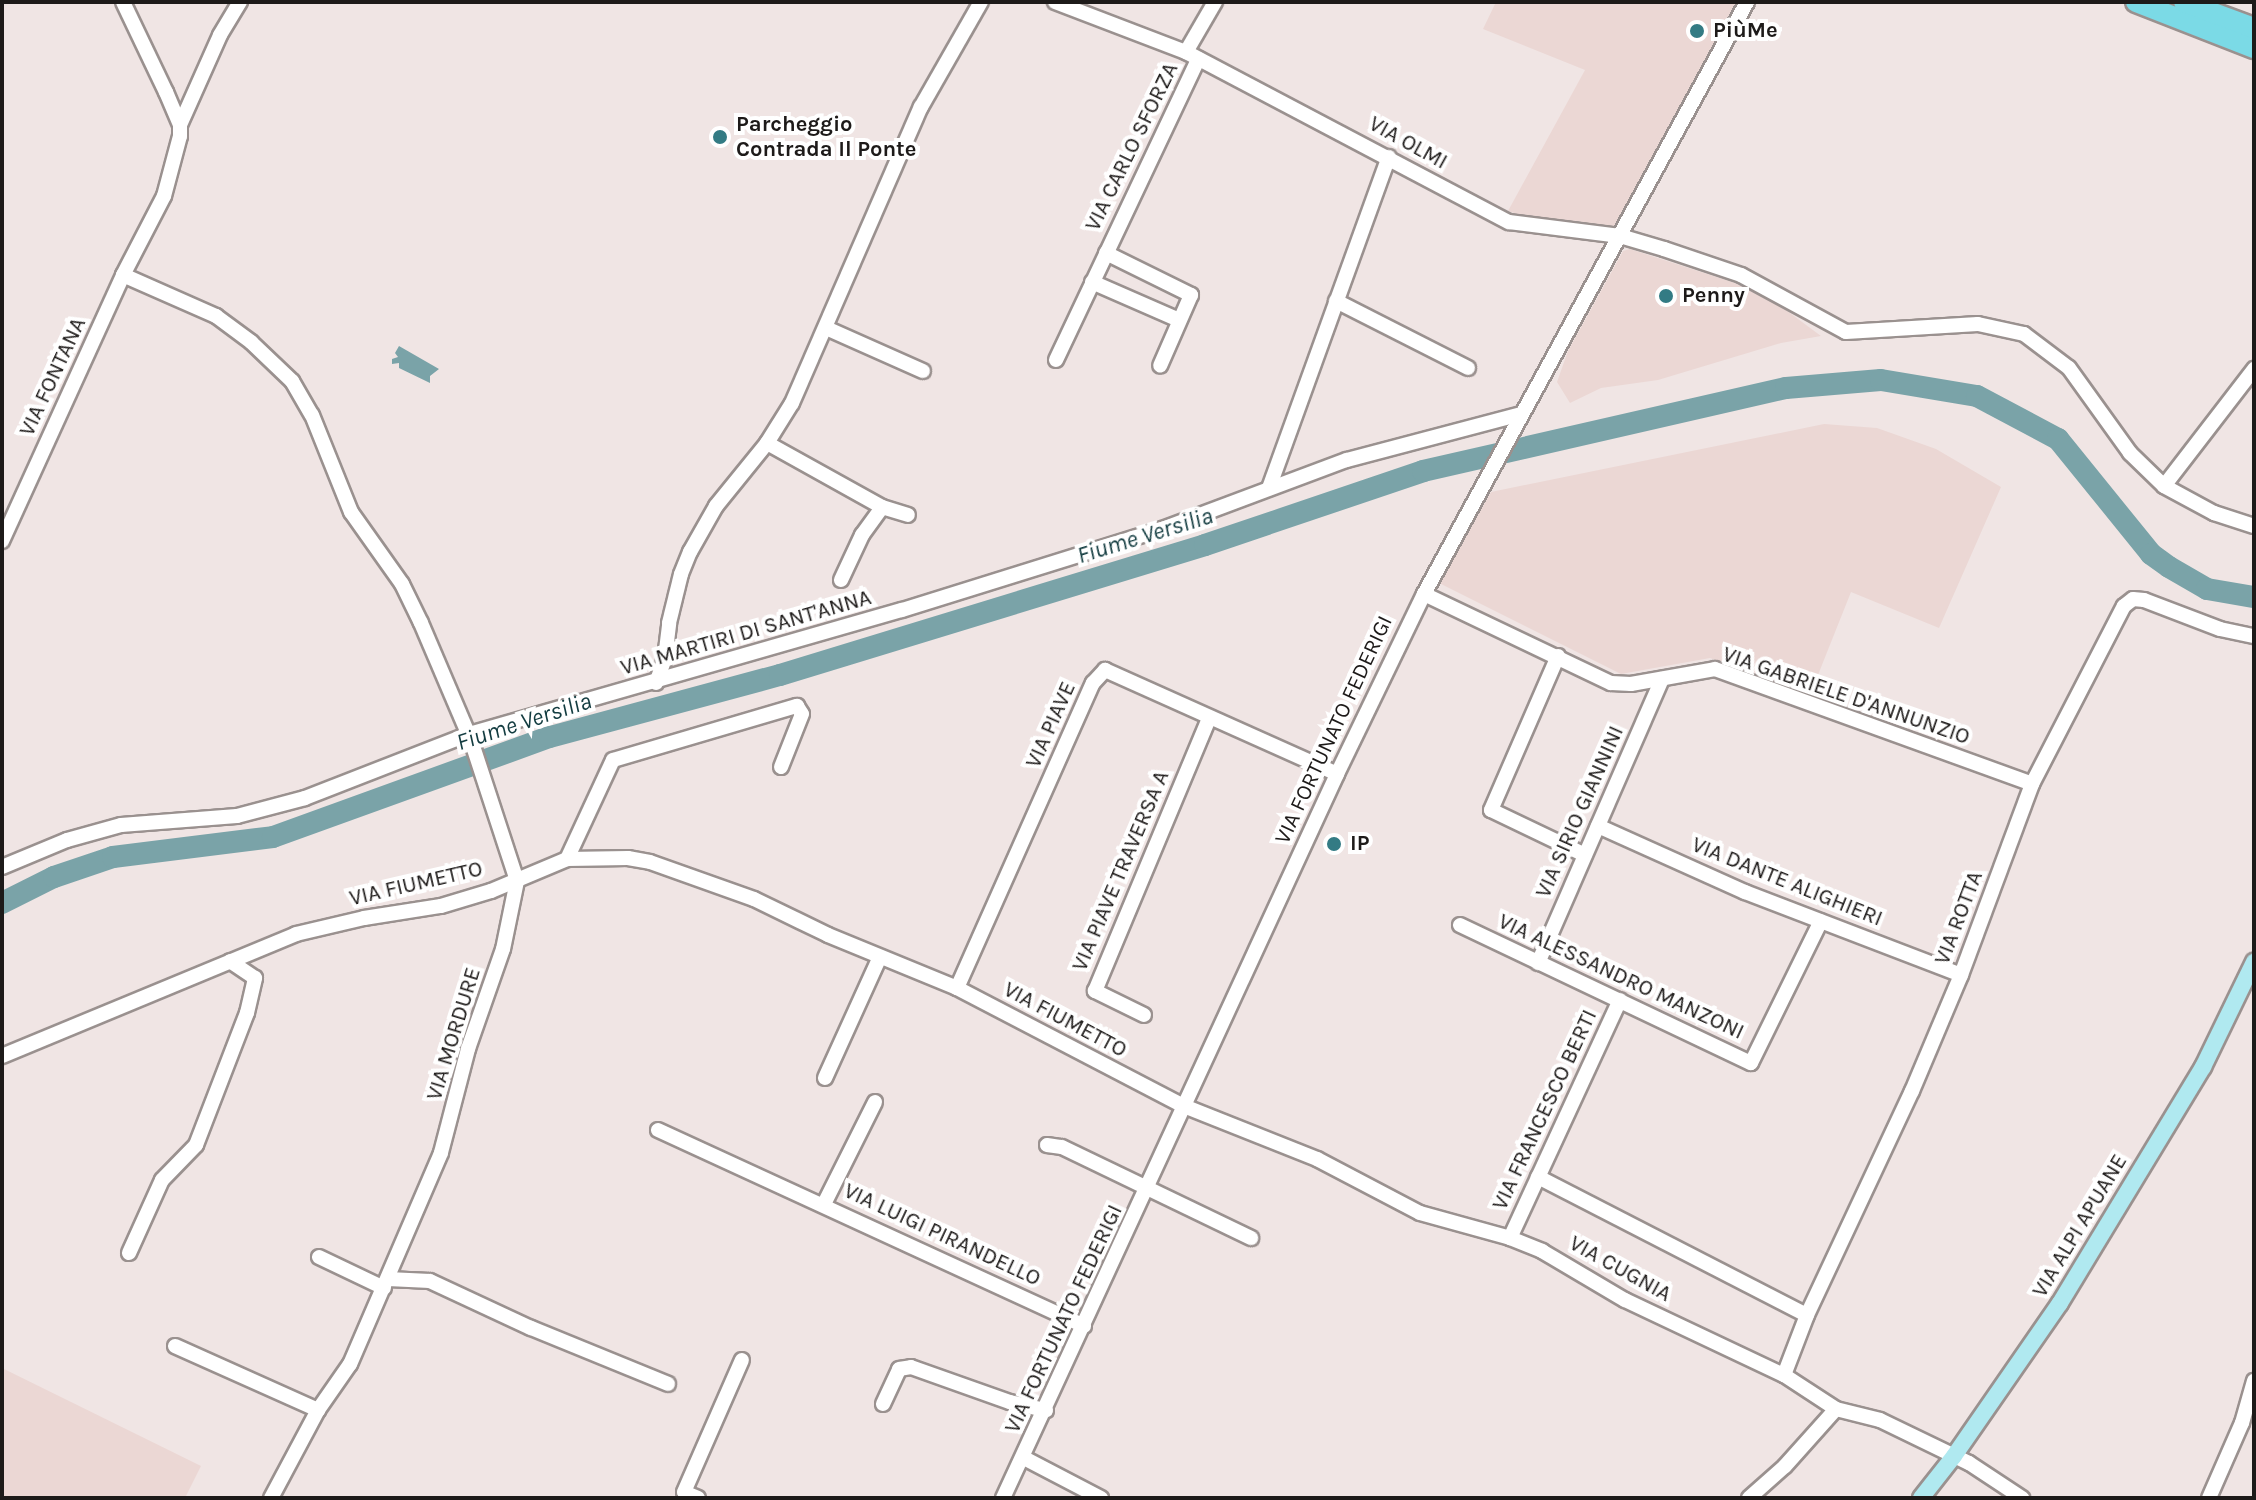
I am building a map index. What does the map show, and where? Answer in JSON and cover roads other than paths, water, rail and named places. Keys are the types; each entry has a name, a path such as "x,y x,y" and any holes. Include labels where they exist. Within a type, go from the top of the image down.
{"highway":[{"path":"2136,2 2254,48"},
{"path":"2184,2 2254,28"}],"main road":[{"name":"VIA ALPI APUANE","path":"1921,1498 1954,1456 2068,1290 2203,1067 2254,962"}],"street":[{"path":"123,2 180,125"},
{"path":"240,2 220,35 180,125 180,144 164,196 123,275 216,316 251,342 292,381 312,415 351,512 408,597 470,737"},
{"path":"656,683 665,658 669,623 681,574 690,552 716,506 767,443 792,403 921,107 981,2"},
{"name":"VIA OLMI","path":"1055,2 1192,56 1509,222 1620,236 1741,275 1846,332 1978,324 2024,334 2069,368 2130,453 2164,486 2214,513 2254,526"},
{"path":"1192,56 1215,2"},
{"name":"VIA FORTUNATO FEDERIGI","path":"1003,1498 1337,774 1424,594 1747,2"},
{"name":"VIA CARLO SFORZA","path":"1056,360 1192,56"},
{"path":"1269,488 1389,157"},
{"name":"VIA CARLO SFORZA","path":"1106,253 1191,295 1160,366"},
{"name":"VIA FONTANA","path":"2,541 123,275"},
{"path":"1092,282 1179,320"},
{"path":"1336,301 1468,368"},
{"path":"826,328 923,371"},
{"path":"2164,486 2254,369"},
{"name":"VIA MARTIRI DI SANT'ANNA","path":"2,867 67,840 121,825 237,816 277,807 470,737 1090,552 1347,460 1521,414"},
{"path":"767,443 882,507 908,515"},
{"path":"841,580 862,535 882,507"},
{"name":"VIA GABRIELE D'ANNUNZIO","path":"1424,594 1611,683 1662,679 1715,669 2032,784"},
{"name":"VIA ROTTA","path":"1784,1375 1807,1315 1912,1091 1961,975 2032,784 2075,695 2104,648 2124,606 2133,599 2220,629 2254,636"},
{"path":"1558,656 1491,810 1585,855"},
{"name":"VIA PIAVE","path":"957,988 1093,683 1105,670 1337,774"},
{"name":"VIA SIRIO GIANNINI","path":"1538,963 1662,679"},
{"path":"567,859 613,760 797,706 802,714 781,767"},
{"name":"VIA PIAVE TRAVERSA A","path":"1144,1015 1095,991 1209,718"},
{"name":"VIA MORDURE","path":"271,1498 318,1410 350,1364 441,1153 468,1049 503,949 517,881 470,737"},
{"name":"VIA DANTE ALIGHIERI","path":"1598,826 1745,892 1961,975"},
{"name":"VIA FIUMETTO","path":"2,1056 296,934 364,918 441,906 517,881 567,859 628,858 674,869 754,899 880,957 957,988 1184,1106"},
{"name":"VIA ALESSANDRO MANZONI","path":"1460,925 1751,1063 1821,921"},
{"path":"825,1078 880,957"},
{"path":"129,1253 162,1180 196,1145 247,1013 255,978 230,961"},
{"name":"VIA FRANCESCO BERTI","path":"1510,1238 1620,1000"},
{"name":"VIA LUIGI PIRANDELLO","path":"824,1204 875,1102"},
{"name":"VIA CUGNIA","path":"1184,1106 1317,1159 1420,1213 1510,1238 1542,1251 1625,1300 1784,1375 1836,1409 1880,1420 1954,1456 2022,1498"},
{"name":"VIA LUIGI PIRANDELLO","path":"658,1130 1084,1326"},
{"path":"1047,1145 1062,1147 1251,1238"},
{"path":"1538,1177 1807,1315"},
{"path":"319,1257 386,1283 430,1281 531,1328 668,1384"},
{"path":"175,1346 318,1410"},
{"path":"698,1498 684,1492 742,1360"},
{"path":"883,1404 899,1369 911,1367 1010,1402 1046,1410"},
{"path":"2209,1498 2242,1423 2254,1381"},
{"path":"1749,1498 1771,1481 1836,1409"},
{"path":"1024,1458 1101,1498"}],"water":[{"path":"399,346 439,369 430,376 430,383 399,368 399,363 392,364 392,359 398,357 395,353"}],"waterway":[{"name":"Fiume Versilia","path":"2,903 54,877 113,857 273,837 550,737 780,675 1205,545 1423,471 1786,388 1881,380 1977,396 2058,439 2151,554 2207,589 2254,597"}],"place":[{"name":"PiùMe","path":"1697,31"},
{"name":"Parcheggio Contrada Il Ponte","path":"720,137"},
{"name":"Penny","path":"1666,296"},
{"name":"IP","path":"1334,844"}]}
